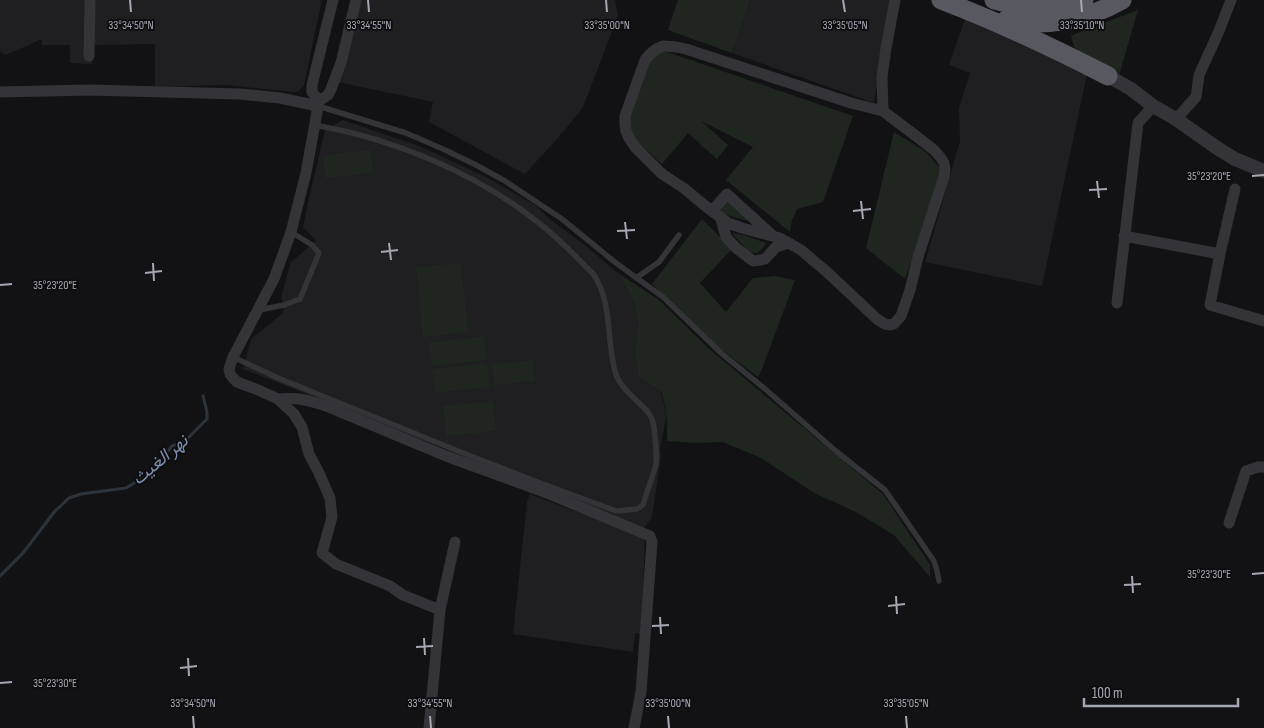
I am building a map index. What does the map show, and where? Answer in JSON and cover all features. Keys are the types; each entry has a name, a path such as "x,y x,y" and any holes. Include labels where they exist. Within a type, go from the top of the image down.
{"highway":[{"path":"941,0 985,17 1058,50 1108,76"},
{"path":"995,0 1023,6 1044,7 1062,5 1103,10 1122,0"},
{"path":"985,17 1034,23 1067,20 1085,8"},
{"path":"1085,8 1074,22 1066,27 1063,32 1063,40 1072,51 1108,76"}],"street":[{"path":"88,56 90,0"},
{"path":"333,0 312,85 312,92 318,104 306,173 291,232 274,280 233,356 229,369 230,374 237,382 278,399 294,414 302,427 309,454 330,498 332,517 322,553 336,564 390,586 403,595 440,610"},
{"path":"318,104 328,95 341,63 356,0"},
{"path":"883,111 882,77 895,0"},
{"path":"1176,119 1196,97 1200,75 1231,0"},
{"path":"663,46 686,49 851,103 883,111 934,150 944,163 945,170 941,188 918,257 907,298 899,319 890,325 881,321 801,250 780,238 742,228 722,219 712,211 685,189 662,174 635,147 626,131 626,116 645,60 650,53 663,46"},
{"path":"1108,76 1131,89 1235,159 1264,171"},
{"path":"0,92 89,90 240,94 318,104"},
{"path":"1117,304 1138,123 1154,106"},
{"path":"1235,189 1210,305 1264,321"},
{"path":"712,211 727,194 773,236"},
{"path":"722,219 726,237 736,248 752,260 765,259 776,247 788,243"},
{"path":"1124,236 1220,254"},
{"path":"278,399 306,399 326,406 446,456 547,493 650,536 652,542 642,692 634,728"},
{"path":"1229,523 1246,471 1264,467"},
{"path":"429,728 440,610 455,542"}],"lane":[{"path":"318,104 406,133 443,148 529,196 562,219 663,297 721,353 885,490 934,561 939,581"},
{"path":"233,356 278,378 535,481 616,511 637,509 642,505 656,463 654,425 646,409 624,388 615,372 603,294 601,285 594,275 540,223 479,183 407,150 342,130 315,125"},
{"path":"257,311 300,299 319,253 312,245 291,232"},
{"path":"636,278 659,262 679,235"}],"shaded area":[{"path":"0,0 322,0 304,85 299,91 294,92 225,85 155,87 155,44 93,45 92,64 70,63 70,45 42,45 42,39 6,55 0,52"},
{"path":"360,0 615,0 618,16 583,107 525,174 429,122 433,102 337,82"},
{"path":"678,0 750,0 732,53 668,30"},
{"path":"750,0 889,0 889,12 874,103 732,53"},
{"path":"1138,10 1119,75 1084,55 1074,47 1071,36"},
{"path":"965,19 1048,51 1087,74 1042,286 925,262 960,141 959,108 970,73 949,65"},
{"path":"661,51 853,116 823,202 797,209 792,220 790,232 726,180 753,147 701,121 728,145 717,159 688,133 662,164 634,139 629,129 628,118 649,61"},
{"path":"343,120 419,146 486,177 535,205 618,273 634,302 638,325 635,350 638,375 661,393 667,414 660,448 661,457 652,517 644,528 243,369 251,339 283,313 284,305 281,297 291,262 316,241 303,227 309,198 325,130"},
{"path":"894,132 926,152 939,167 940,175 905,279 866,248"},
{"path":"371,150 373,173 325,178 323,155"},
{"path":"726,200 755,223 720,213"},
{"path":"702,219 732,249 700,283 726,312 753,278 775,276 795,280 758,377 717,346 652,284"},
{"path":"732,233 766,243 757,253 748,252"},
{"path":"461,263 468,332 423,337 416,267"},
{"path":"618,273 659,300 707,347 883,494 930,565 930,577 894,535 854,511 816,494 761,458 723,442 667,441 667,414 662,393 638,376 635,350 638,325 634,302"},
{"path":"484,336 487,360 432,366 429,343"},
{"path":"533,360 535,381 494,385 492,364"},
{"path":"487,363 490,387 435,393 432,369"},
{"path":"493,401 496,431 446,436 443,406"},
{"path":"530,494 645,538 641,634 635,633 633,652 513,634 527,502"}],"waterway":[{"name":"نهر الغيث","path":"0,576 23,553 55,511 69,498 81,494 126,488 149,474 172,446 185,441 207,419 203,396"}]}
